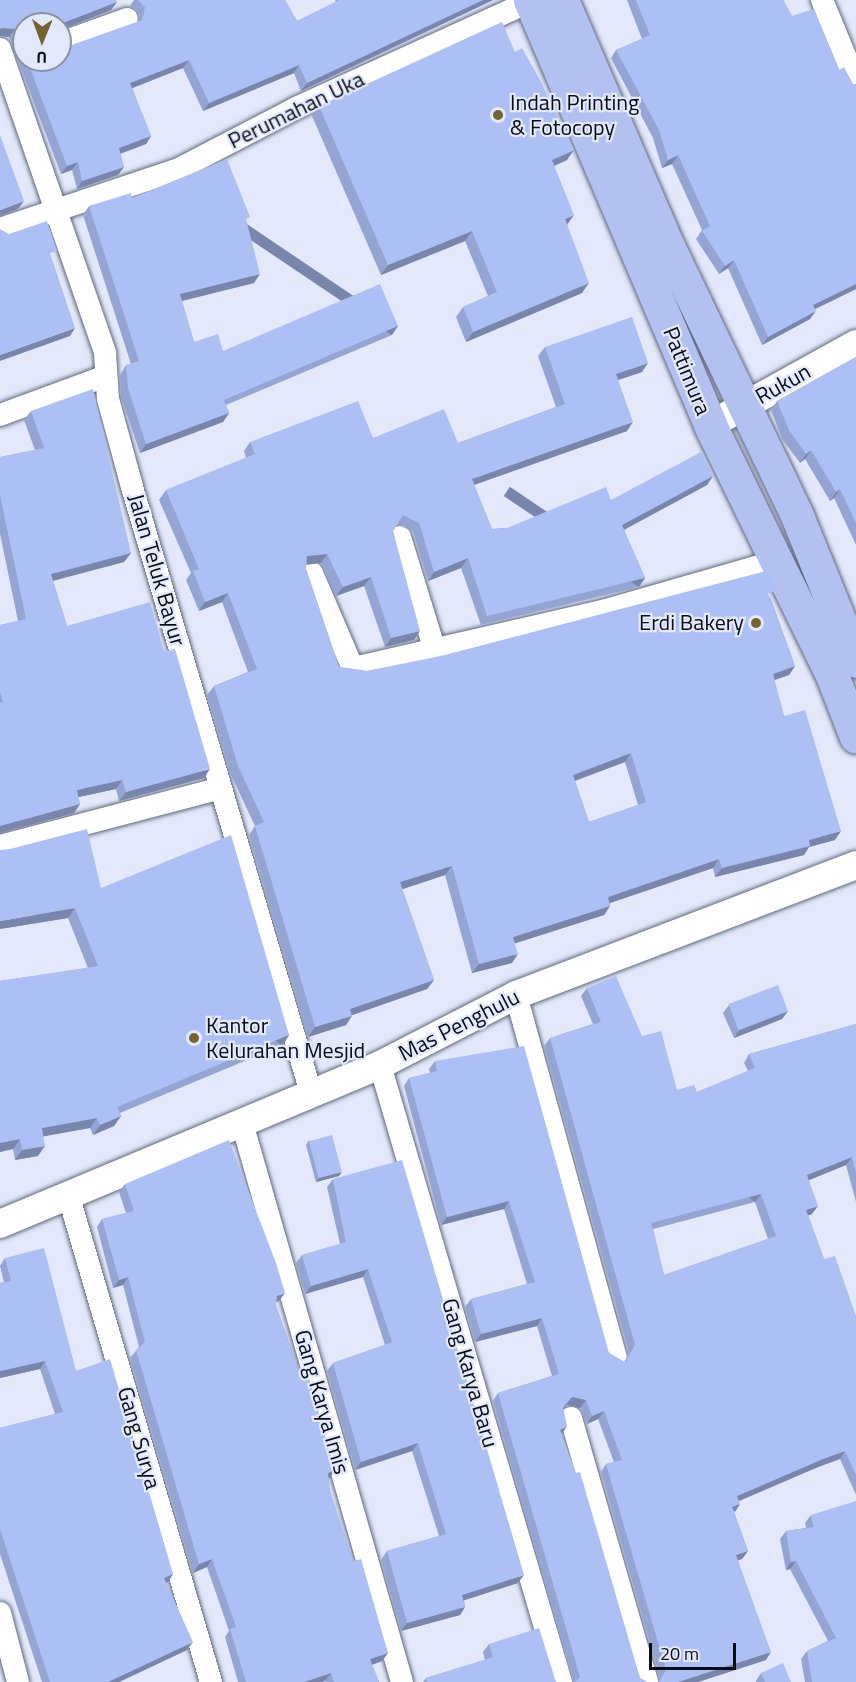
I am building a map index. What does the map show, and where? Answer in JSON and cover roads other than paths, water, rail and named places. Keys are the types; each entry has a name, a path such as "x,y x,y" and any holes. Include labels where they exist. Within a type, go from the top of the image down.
{"main road":[{"name":"Pattimura","path":"541,0 667,244 746,405 856,661"},
{"name":"Pattimura","path":"541,0 710,425 777,561 856,737"}],"street":[{"name":"Perumahan Uka","path":"0,229 179,169 296,108 541,0"},
{"path":"822,0 856,82"},
{"path":"72,39 127,19"},
{"name":"Jalan Teluk Bayur","path":"7,58 105,353 105,376 132,488 311,1093"},
{"name":"Rukun","path":"710,425 856,344"},
{"path":"0,415 105,376"},
{"path":"400,537 435,651"},
{"path":"312,573 354,666 435,651 606,610 777,561"},
{"path":"0,846 221,788"},
{"name":"Mas Penghulu","path":"0,1224 380,1065 516,995 856,865"},
{"path":"516,995 616,1357"},
{"name":"Gang Karya Baru","path":"380,1065 561,1682"},
{"name":"Gang Karya Imis","path":"242,1123 402,1682"},
{"name":"Gang Surya","path":"68,1194 212,1682"},
{"path":"571,1418 647,1682"},
{"path":"0,1612 18,1682"}],"place":[{"name":"Indah Printing & Fotocopy","path":"498,115"},
{"name":"Erdi Bakery","path":"756,623"},
{"name":"Kantor Kelurahan Mesjid","path":"194,1038"}]}
